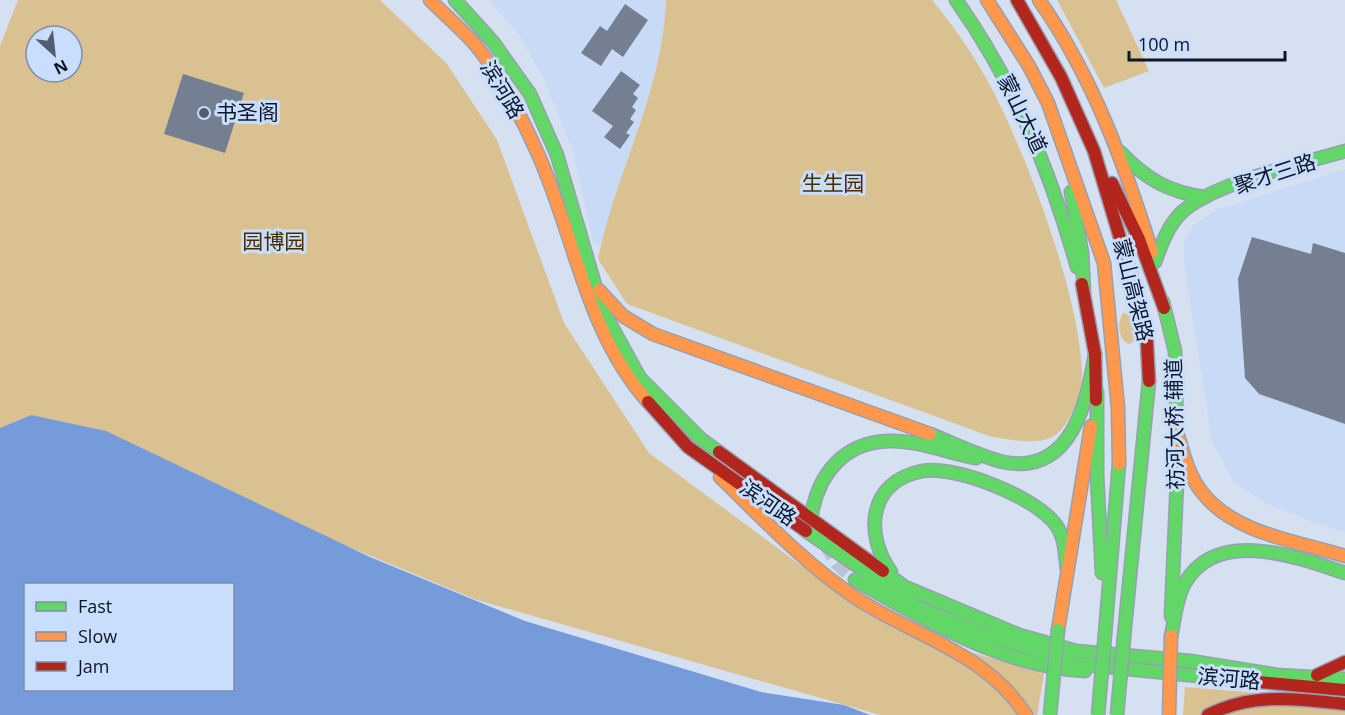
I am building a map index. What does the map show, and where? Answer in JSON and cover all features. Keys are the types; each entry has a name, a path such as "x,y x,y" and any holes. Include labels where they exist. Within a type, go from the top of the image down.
{"main road":[{"name":"滨河路","path":"430,0 474,43 508,96 538,153 593,312 614,353 633,385 688,447 854,565 916,606 987,635 1078,664 1345,690"},
{"name":"滨河路","path":"455,0 494,42 530,94 556,155 590,277 602,309 640,378 673,414 701,439 905,587 1019,635 1076,651 1190,661 1277,675 1345,679"},
{"name":"蒙山大道","path":"956,0 980,32 1019,101 1043,155 1084,292"},
{"path":"981,0 997,15"},
{"name":"蒙山高架路","path":"987,0 1029,66 1065,147 1104,263 1117,397 1119,463 1105,634"},
{"name":"蒙山高架路","path":"1017,0 1061,77 1094,151 1146,325 1150,372 1118,715"},
{"name":"祊河大桥 辅道","path":"1039,0 1071,50 1101,108 1155,262 1174,351 1177,432 1169,715"},
{"path":"1065,147 1082,253 1084,292 1095,354 1097,475 1105,634 1098,715"},
{"path":"1116,148 1144,178 1175,194 1205,197"},
{"path":"1094,151 1123,203 1164,308"},
{"name":"聚才三路","path":"1205,197 1345,151"},
{"path":"1155,262 1165,234 1182,212 1205,197"},
{"path":"590,277 603,298 616,310 632,323 653,334 813,390 1004,462"},
{"path":"812,513 816,488 824,471 835,460 859,447 890,441 1022,464 1059,450 1071,436 1088,399 1095,354"},
{"path":"1050,715 1058,630 1097,392"},
{"path":"1177,432 1183,458 1194,483 1210,503 1229,520 1345,556"},
{"path":"688,447 804,558 856,598 910,630 966,657 1001,680 1026,715"},
{"path":"905,587 883,563 874,542 873,517 878,500 894,483 923,471 959,474 1045,511 1056,525 1061,537 1067,569"},
{"path":"1171,636 1185,583 1197,566 1219,553 1246,549 1315,563 1345,573"},
{"path":"855,580 941,629 975,644 1062,670 1079,672 1110,668"},
{"path":"1314,676 1345,662"},
{"path":"1208,715 1237,701 1268,698 1345,704"}],"shaded area":[{"path":"489,0 666,0 665,30 653,81 600,247 593,242 574,154 543,77 520,36"},
{"path":"1345,169 1345,533 1273,507 1234,483 1212,441 1184,263 1184,241 1193,226 1216,210"}],"green space":[{"name":"园博园","path":"18,0 380,0 447,64 497,140 564,323 649,453 799,564 895,629 1044,674 1037,715 880,715 477,600 31,415 0,428 0,46"},
{"name":"生生园","path":"666,0 932,0 970,51 1001,107 1040,200 1063,273 1079,341 1082,379 1074,407 1060,431 1040,441 992,437 627,304 598,259 606,226 657,66"},
{"path":"1057,0 1116,0 1149,71 1104,88"},
{"path":"1123,313 1131,314 1136,323 1137,339 1130,344 1123,340 1119,329"},
{"path":"1185,687 1345,700 1345,715 1183,715"}],"water":[{"path":"31,415 106,431 370,557 525,621 761,692 844,705 870,715 0,715 0,428"}],"building":[{"path":"625,4 648,20 623,57 612,49 601,66 581,53 600,26 607,31"},
{"path":"621,71 640,85 633,94 638,98 632,107 636,110 630,119 634,122 626,133 630,135 620,149 604,137 613,126 592,111"},
{"name":"书圣阁","path":"183,74 244,93 225,153 164,134"},
{"path":"1252,237 1311,254 1313,243 1345,253 1345,424 1259,394 1245,378 1238,279"}],"tunnel":[{"path":"826,545 837,563 855,580"}],"traffic: fast":[{"path":"455,0 493,42 530,94 557,155 602,309 640,378 701,439 719,452"},
{"path":"956,0 996,63 1028,128 1055,196 1077,267"},
{"path":"1155,262 1172,224 1195,202 1235,184 1345,151"},
{"path":"1120,152 1139,170 1158,183 1180,192 1205,197"},
{"path":"1071,192 1082,253 1084,292"},
{"path":"1163,302 1175,351 1176,384 1177,481 1171,616"},
{"path":"930,434 1003,462 1026,463 1045,458 1060,447 1072,432 1087,394 1095,354"},
{"path":"1124,637 1149,381"},
{"path":"1097,392 1097,475 1102,573"},
{"path":"812,513 821,485 828,473 837,462 859,447 873,443 900,441 976,458"},
{"path":"1105,634 1119,464"},
{"path":"891,572 882,557 877,542 876,511 881,498 891,486 904,477 922,471 936,470 994,485 1014,494 1046,514 1061,535 1067,569"},
{"path":"806,531 916,606 987,635 1078,664 1249,681"},
{"path":"1171,636 1178,602 1185,583 1199,566 1217,556 1237,551 1282,554 1345,573"},
{"path":"883,571 905,587 1019,635 1076,651 1190,661 1277,675 1345,679"},
{"path":"855,580 936,625 994,651 1054,668 1085,671"},
{"path":"1050,715 1058,630"},
{"path":"1098,715 1105,634"},
{"path":"1117,715 1124,637"}],"traffic: slow":[{"path":"430,0 468,36 482,53 517,110 550,184 595,314 609,345 648,402"},
{"path":"987,0 1029,66 1048,103 1104,263 1118,408 1119,464"},
{"path":"1039,0 1076,59 1091,90 1118,153 1152,252"},
{"path":"599,290 623,316 653,334 930,434"},
{"path":"1058,630 1091,426"},
{"path":"1177,432 1186,463 1201,491 1214,506 1248,527 1345,556"},
{"path":"720,477 819,571 856,598 970,661 1010,694 1026,715"},
{"path":"1169,715 1171,636"}],"traffic: jam":[{"path":"1017,0 1061,77 1094,151 1146,325 1149,381"},
{"path":"1112,183 1139,239 1164,308"},
{"path":"1082,284 1095,354 1096,400"},
{"path":"648,402 688,447 806,531"},
{"path":"719,452 883,571"},
{"path":"1317,675 1345,662"},
{"path":"1249,681 1345,690"},
{"path":"1208,715 1241,703 1258,700 1292,699 1345,704"}],"place":[{"name":"书圣阁","path":"204,113"}]}
